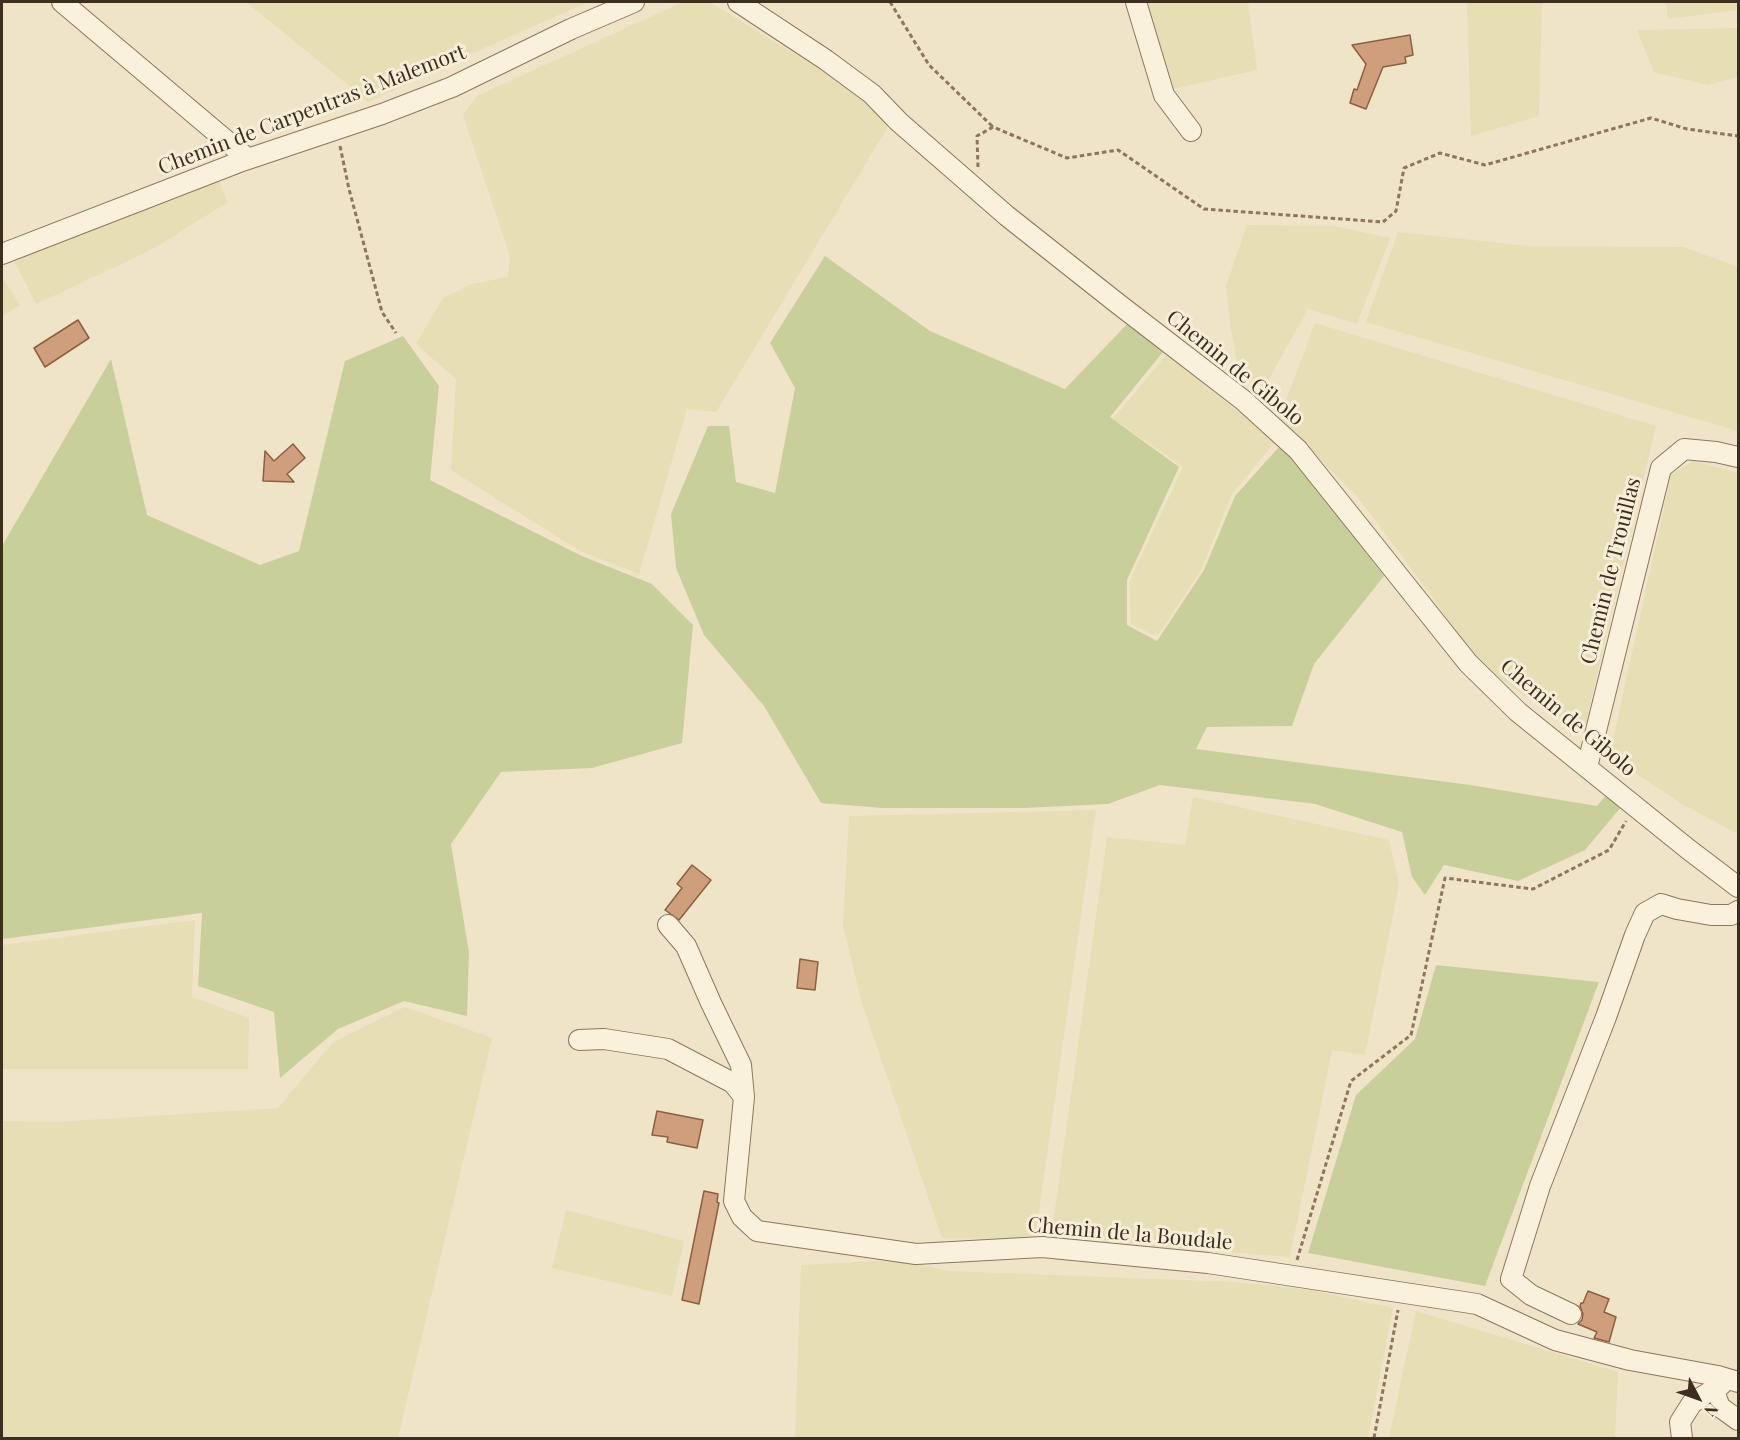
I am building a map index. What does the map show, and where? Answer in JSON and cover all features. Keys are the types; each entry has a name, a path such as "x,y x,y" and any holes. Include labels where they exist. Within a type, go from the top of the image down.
{"street":[{"path":"62,2 248,159"},
{"name":"Chemin de Carpentras à Malemort","path":"2,254 248,159 382,114 452,87 571,29 634,2"},
{"name":"Chemin de Gibolo","path":"738,2 826,60 872,94 899,122 1007,216 1243,400 1298,450 1468,663 1518,712 1738,887"},
{"path":"1136,2 1164,95 1191,131"},
{"name":"Chemin de Trouillas","path":"1587,767 1661,468 1684,448 1738,457"},
{"path":"1572,1314 1531,1295 1512,1279 1540,1186 1602,1028 1635,935 1645,913 1661,904 1711,915 1731,915 1738,911"},
{"name":"Chemin de la Boudale","path":"668,924 686,946 741,1065 744,1097 734,1201 742,1217 757,1231 916,1254 1042,1247 1208,1263 1477,1304 1555,1340 1716,1382 1738,1382"},
{"path":"579,1040 604,1039 668,1049 733,1083 744,1097"},
{"path":"1716,1382 1720,1407 1738,1420"},
{"path":"1682,1438 1680,1422 1692,1403 1716,1382"}],"path":[{"path":"890,2 929,65 993,127 1067,158 1118,150 1204,209 1383,222 1396,211 1404,168 1440,153 1485,165 1651,118 1687,129 1738,136"},
{"path":"979,192 977,136 993,127"},
{"path":"337,129 349,189 382,312 396,333"},
{"path":"1292,1276 1351,1081 1411,1035 1445,878 1533,889 1609,850 1636,806"},
{"path":"1374,1438 1401,1293"}],"shaded area":[{"path":"246,2 588,2 369,102"},
{"path":"683,2 710,2 860,94 889,125 716,412 687,409 639,574 580,551 451,470 456,379 416,344 443,298 472,284 508,277 510,256 463,115 477,96"},
{"path":"1142,2 1248,2 1257,70 1169,90"},
{"path":"1467,2 1542,2 1539,116 1471,136"},
{"path":"1666,2 1738,2 1738,10 1668,19"},
{"path":"1738,28 1738,77 1708,85 1654,72 1637,30"},
{"path":"219,181 228,202 149,251 36,304 12,257"},
{"path":"1247,225 1334,226 1390,238 1357,324 1308,309 1263,390 1239,374 1226,286"},
{"path":"1398,232 1529,246 1684,247 1738,267 1738,431 1366,322"},
{"path":"2,277 20,305 2,317"},
{"path":"1315,323 1656,426 1583,734 1477,664 1431,595 1357,496 1279,419"},
{"path":"1167,354 1275,442 1232,494 1201,570 1157,637 1131,624 1129,582 1183,467 1113,419"},
{"path":"1693,461 1738,473 1738,834 1684,805 1623,765 1611,749 1671,475"},
{"path":"1193,797 1389,840 1399,885 1365,1055 1332,1050 1290,1257 1051,1238 1107,837 1185,845"},
{"path":"1096,810 1035,1239 942,1238 861,1000 843,925 849,816"},
{"path":"195,920 192,997 249,1018 248,1069 2,1069 2,945"},
{"path":"405,1007 492,1038 398,1438 2,1438 2,1121 54,1122 278,1108 332,1043"},
{"path":"566,1210 684,1241 672,1296 552,1268"},
{"path":"896,1260 949,1271 1235,1282 1311,1290 1393,1308 1368,1438 795,1438 801,1265"},
{"path":"1416,1311 1618,1372 1615,1438 1389,1438"}],"green space":[{"path":"825,256 930,331 1065,389 1130,321 1163,352 1110,417 1179,467 1127,580 1127,625 1157,641 1204,570 1235,496 1279,447 1292,456 1384,576 1314,664 1292,726 1207,727 1196,749 1470,785 1597,806 1607,794 1622,806 1585,850 1518,881 1444,865 1425,895 1412,877 1402,832 1315,804 1160,785 1108,804 1024,808 882,808 821,803 764,706 704,635 676,568 671,514 708,426 729,426 736,482 775,493 795,388 770,343"},
{"path":"403,336 439,386 430,480 582,556 652,584 693,625 682,743 592,768 501,772 451,844 469,952 467,1016 404,1001 338,1029 280,1078 274,1012 198,986 202,913 2,939 2,546 111,359 147,515 260,565 299,551 345,361"},
{"path":"1436,965 1599,982 1485,1286 1308,1253 1356,1095 1415,1039"}],"building":[{"path":"1410,35 1413,55 1405,57 1406,63 1383,67 1366,109 1350,103 1366,64 1352,45"},
{"path":"78,320 89,338 45,367 34,348"},
{"path":"293,444 305,458 287,474 294,482 263,481 265,451 274,461"},
{"path":"692,865 711,880 679,920 665,910 682,888 677,884"},
{"path":"800,959 818,962 815,990 797,988"},
{"path":"657,1111 703,1120 697,1148 667,1142 668,1137 652,1135"},
{"path":"704,1191 718,1194 717,1202 719,1203 699,1304 682,1300"},
{"path":"1588,1291 1609,1299 1604,1312 1616,1317 1609,1342 1594,1338 1597,1332 1578,1324 1583,1314 1580,1306"}]}
